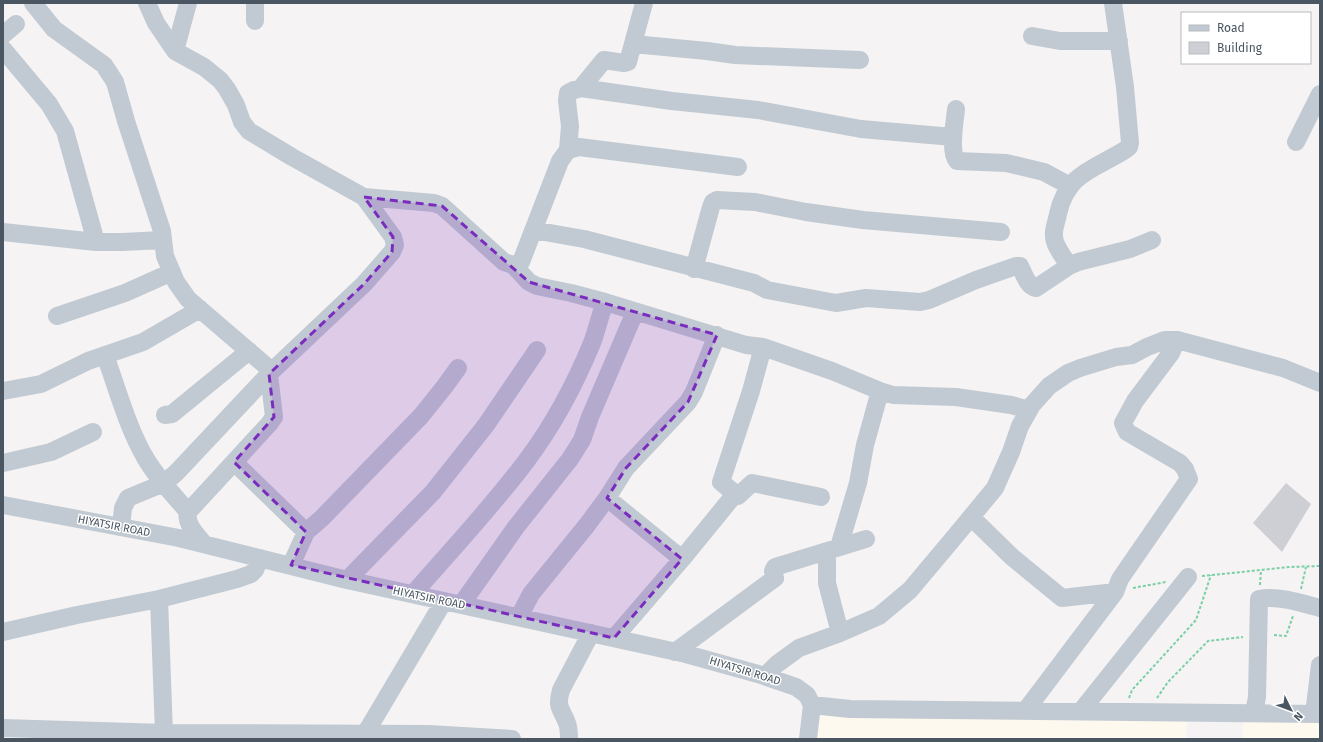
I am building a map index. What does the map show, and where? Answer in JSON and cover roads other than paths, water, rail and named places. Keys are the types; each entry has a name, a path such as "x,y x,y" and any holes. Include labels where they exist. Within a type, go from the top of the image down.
{"street":[{"path":"147,3 156,23 175,51 204,67 220,80 227,89 236,105 242,122 249,131 364,197 434,203 442,206 504,262 512,265 529,282 537,286 604,302 746,345 763,347 832,371 893,395 932,395 976,399 1011,405 1029,410"},
{"path":"175,51 188,3"},
{"path":"255,3 255,21"},
{"path":"581,88 604,60 624,63 628,62 644,3"},
{"path":"1069,266 1059,250 1054,236 1061,203 1070,186 1077,178 1089,169 1110,159 1129,147 1130,143 1125,87 1114,3"},
{"path":"42,5 54,29 104,65 115,82 162,231 165,256 184,294 271,372 274,418 188,512 188,522 204,544"},
{"path":"1032,36 1060,41 1119,41"},
{"path":"633,44 735,55 860,60"},
{"path":"3,50 49,104 65,131 96,242"},
{"path":"512,265 521,262 560,161 568,150 570,126 567,102 568,93 581,88 672,101 758,110 792,118 861,129 953,137"},
{"path":"1296,142 1320,94"},
{"path":"956,109 953,137 954,155 957,161 1010,163 1044,172 1070,186"},
{"path":"568,150 578,148 738,167"},
{"path":"121,527 123,508 128,498 164,483 176,473 271,372 364,284 392,252 394,245 393,237 364,197"},
{"path":"694,269 711,207 713,202 717,200 755,202 806,212 863,220 1001,232"},
{"path":"533,230 584,240 754,283 767,290 836,303 866,298 884,298 920,302 929,300 976,280 1016,266 1020,266 1032,287 1036,288 1069,266 1078,262 1130,249 1152,240"},
{"path":"3,232 96,242 163,240"},
{"path":"57,316 126,293 172,272"},
{"path":"413,594 494,502 528,459 557,413 577,376 592,342 604,302"},
{"path":"3,391 41,384 88,361 144,342 200,309"},
{"path":"365,734 452,603 554,480 579,445 635,312"},
{"path":"519,617 531,594 607,498 626,468 688,402 694,392 717,336"},
{"path":"765,676 777,664 799,648 840,633 879,616 910,590 995,488 1011,452 1020,426 1029,410 1049,386 1068,373 1116,357 1132,355 1165,340 1177,340 1284,368 1320,383"},
{"path":"1026,710 1115,592 1120,578 1189,479 1185,469 1180,463 1127,432 1123,423 1135,401 1171,354 1177,340"},
{"path":"763,347 751,391 721,482 738,496 752,483 821,498"},
{"path":"347,580 432,492 486,425 537,350"},
{"path":"166,415 172,414 249,351"},
{"path":"105,356 137,441 154,472 188,512"},
{"path":"291,565 306,532 322,518 421,416 458,368"},
{"path":"840,633 827,583 833,549 858,483 880,391"},
{"path":"3,462 51,452 93,432"},
{"path":"234,462 306,532"},
{"path":"614,638 682,559 735,494"},
{"path":"607,498 682,559"},
{"name":"HIYATSIR ROAD","path":"3,505 179,538 347,580 675,652 765,676 796,687 807,695 812,705"},
{"path":"971,517 1012,556 1062,598 1115,592"},
{"path":"675,652 775,578 773,570 775,568 866,539"},
{"path":"3,632 159,598 237,579 251,574 255,570 260,558"},
{"path":"1081,711 1188,577"},
{"path":"159,598 164,733"},
{"path":"1254,713 1257,697 1259,599 1265,598 1298,601 1320,608"},
{"path":"569,739 568,724 560,710 559,699 561,690 591,633"},
{"path":"808,739 812,705 850,709 1317,714 1320,664"},
{"path":"3,728 164,733 428,734 512,739"}]}
